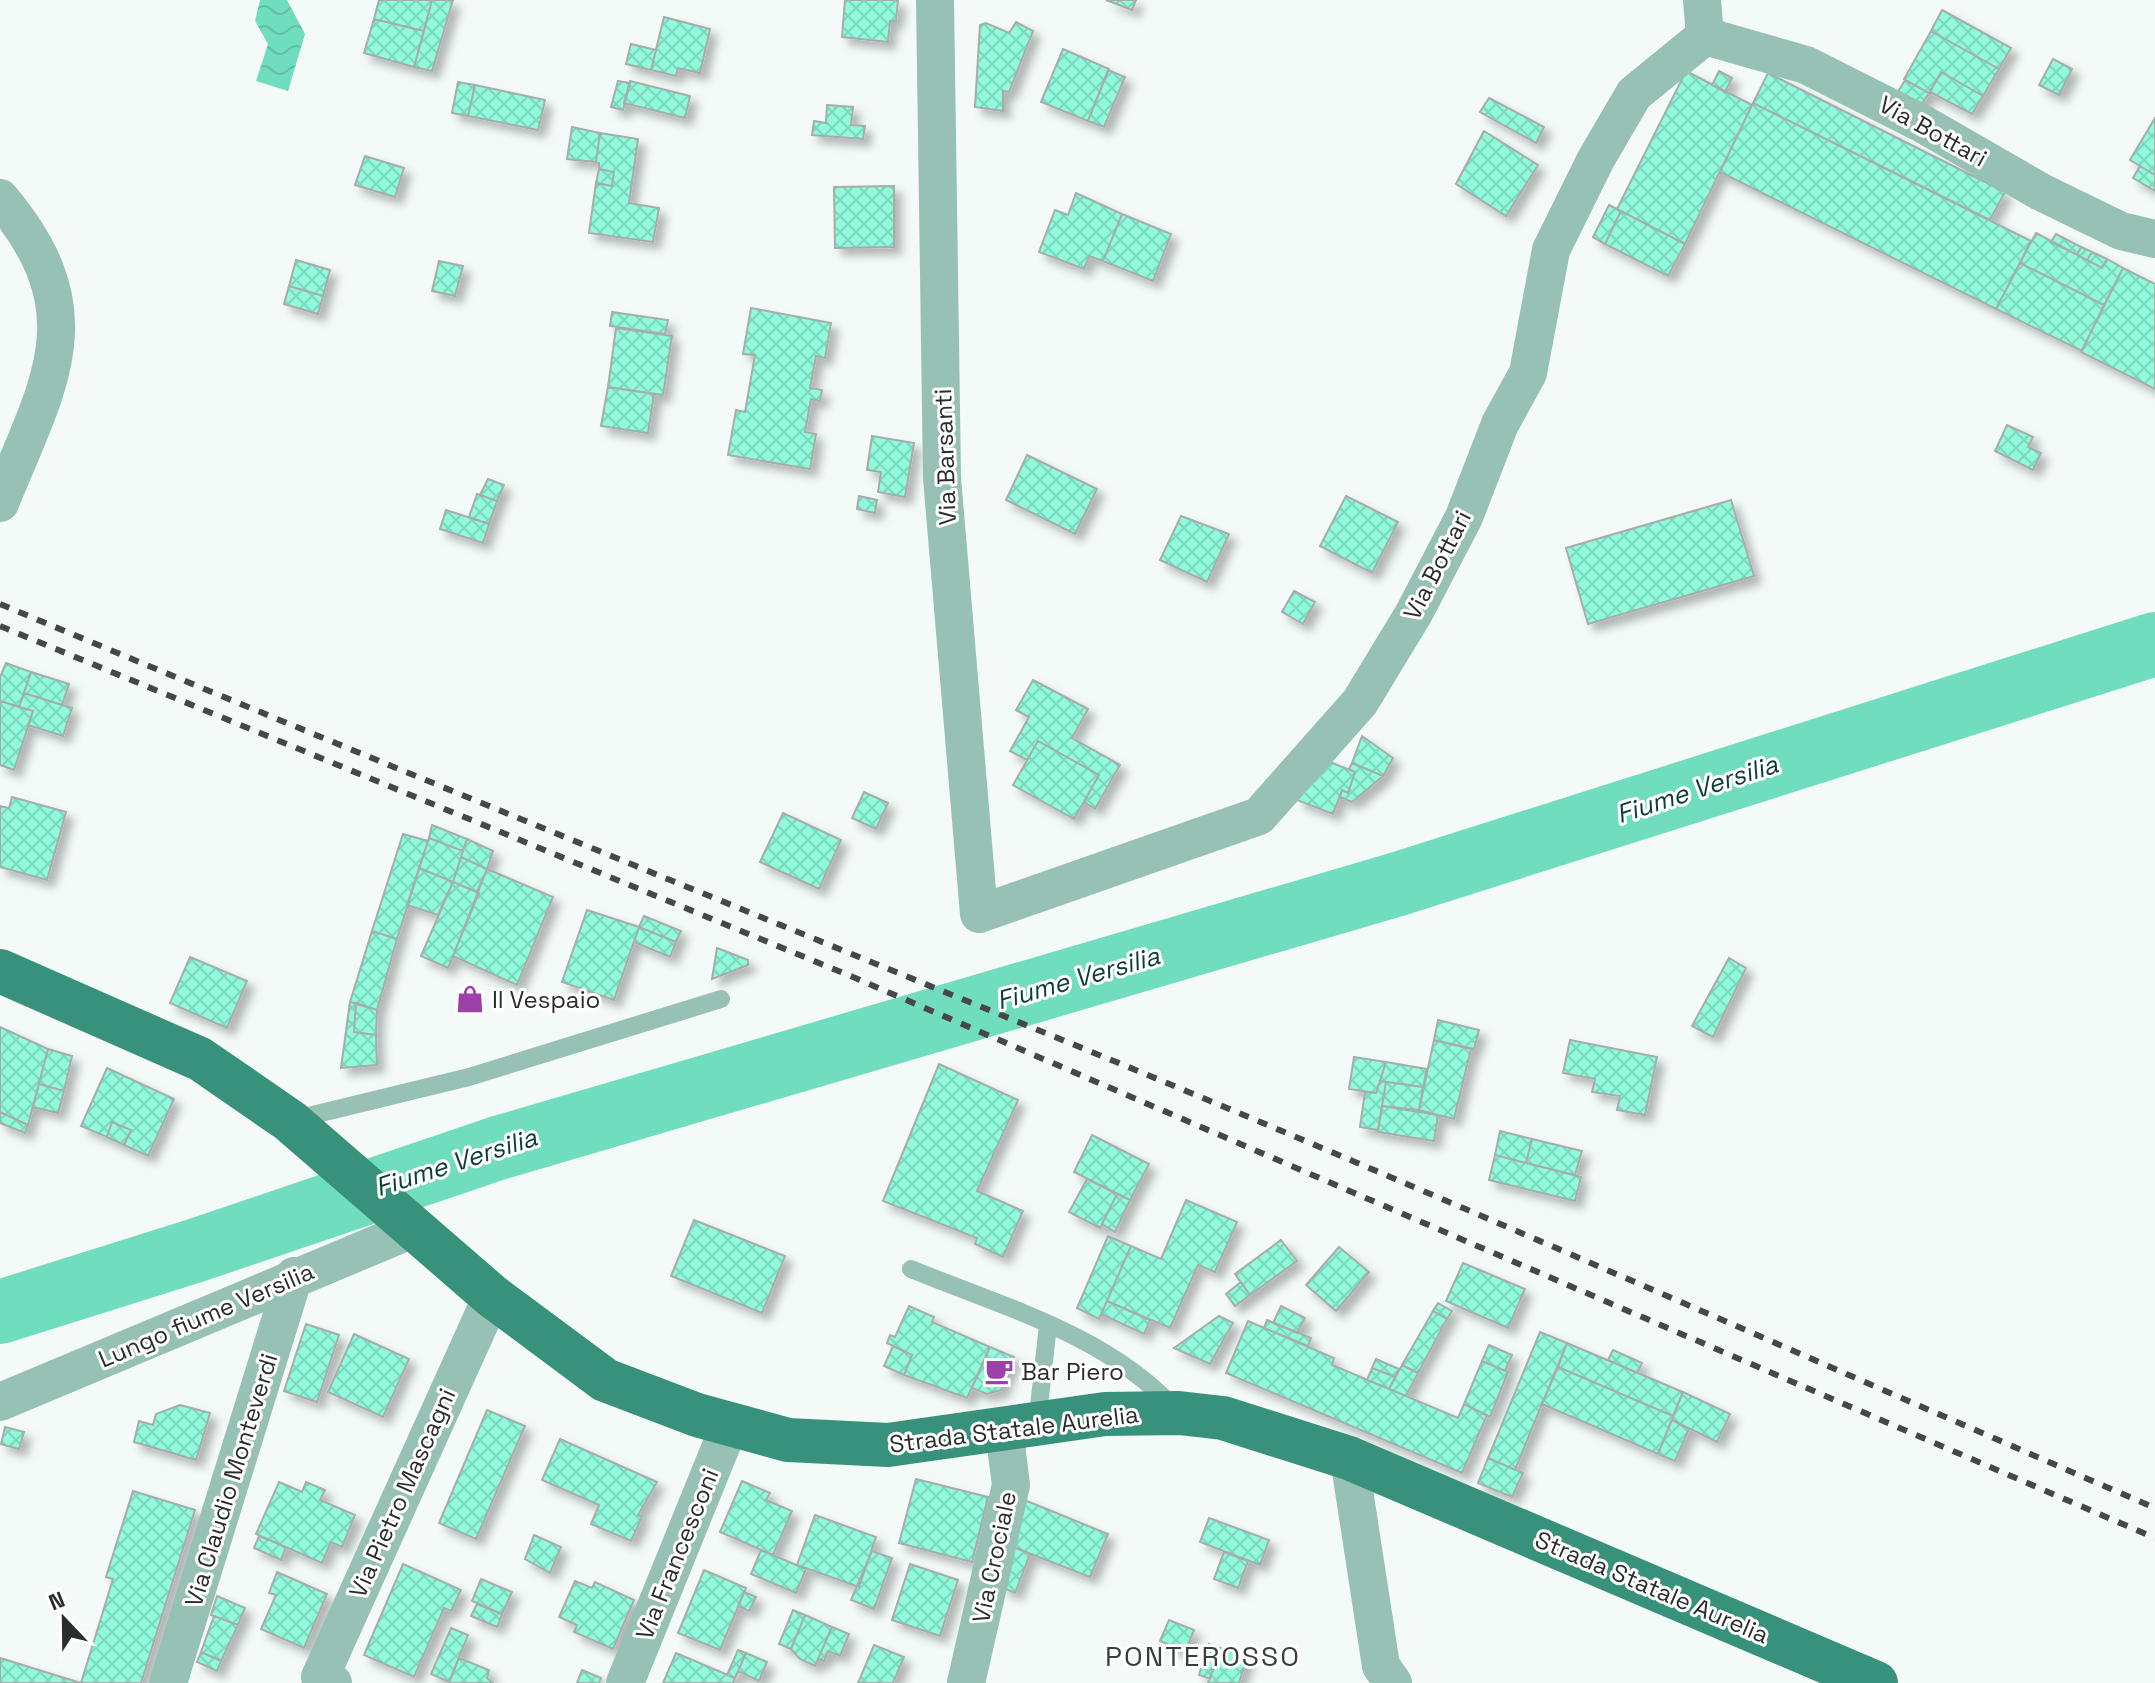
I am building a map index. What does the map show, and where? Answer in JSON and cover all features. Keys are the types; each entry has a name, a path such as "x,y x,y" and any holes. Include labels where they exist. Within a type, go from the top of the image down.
{"main road":[{"name":"Strada Statale Aurelia","path":"0,971 200,1059 290,1121 492,1296 605,1380 730,1424 788,1440 888,1445 1105,1414 1179,1413 1223,1418 1349,1458 1876,1683"}],"street":[{"name":"Via Barsanti","path":"935,0 942,478 979,914"},
{"name":"Via Bottari","path":"979,914 1259,816 1360,702 1414,613 1464,517 1500,424 1528,373 1551,250 1596,159 1634,94 1704,18 1923,124 2041,192 2121,231 2155,239"},
{"path":"0,198 24,226 42,258 57,316 58,345 50,380 0,503"},
{"name":"Lungo fiume Versilia","path":"0,1402 294,1276 406,1222"},
{"name":"Via Claudio Monteverdi","path":"168,1683 294,1276"},
{"name":"Via Pietro Mascagni","path":"333,1683 320,1677 492,1296"},
{"name":"Via Francesconi","path":"625,1683 730,1424"},
{"name":"Via Crociale","path":"966,1683 1011,1485 1020,1427"},
{"path":"1349,1458 1381,1666 1393,1683"}],"lane":[{"path":"290,1121 469,1077 721,999"},
{"path":"911,1269 1099,1346 1147,1379 1179,1413"},
{"path":"1020,1427 1048,1325"}],"water":[{"path":"260,0 287,0 305,34 288,91 256,81 268,44 255,21"}],"building":[{"path":"379,0 432,0 424,31 374,19"},
{"path":"432,0 453,0 432,71 414,67"},
{"path":"845,0 898,0 896,21 890,21 888,42 842,37"},
{"path":"1106,0 1136,0 1132,10"},
{"path":"1942,10 2011,48 1999,69 1931,31"},
{"path":"664,17 710,29 700,73 678,68 676,76 651,70"},
{"path":"374,19 424,31 414,67 364,53"},
{"path":"1016,22 1033,31 1009,92 1003,91 1003,111 975,107 980,25 986,23 1009,33"},
{"path":"1931,31 1999,69 1983,96 1941,72 1929,93 1904,79"},
{"path":"631,44 656,50 651,70 626,64"},
{"path":"1063,49 1109,69 1088,121 1041,102"},
{"path":"2053,59 2072,69 2059,95 2039,85"},
{"path":"1108,70 1125,77 1104,127 1088,121"},
{"path":"1686,71 1752,105 1685,244 1617,209"},
{"path":"1719,71 1732,78 1725,92 1712,85"},
{"path":"1941,72 1983,96 1972,114 1930,92"},
{"path":"1768,73 2005,192 1990,220 1753,103"},
{"path":"1905,80 1929,93 1918,110 1895,97"},
{"path":"618,81 630,83 623,110 611,107"},
{"path":"630,81 690,96 685,118 624,103"},
{"path":"458,82 475,85 468,116 452,113"},
{"path":"475,85 545,100 538,130 468,116"},
{"path":"1489,98 1544,127 1536,143 1480,112"},
{"path":"1753,103 2031,241 1996,309 1720,172"},
{"path":"827,105 853,107 851,125 865,126 863,139 812,135 814,121 826,123"},
{"path":"2155,118 2155,175 2130,160"},
{"path":"572,127 600,133 596,162 567,159"},
{"path":"1484,131 1538,165 1506,216 1456,184"},
{"path":"600,133 638,139 629,203 659,208 653,242 589,233 596,183 612,186 614,172 599,169 596,162"},
{"path":"365,156 404,168 395,197 355,185"},
{"path":"2140,166 2155,175 2155,191 2133,178"},
{"path":"599,169 614,172 612,186 596,183"},
{"path":"894,186 894,247 835,248 834,187"},
{"path":"1076,193 1122,214 1103,261 1089,256 1084,269 1039,252 1055,210 1068,215"},
{"path":"1609,205 1621,211 1605,244 1593,237"},
{"path":"1621,211 1685,244 1668,276 1605,244"},
{"path":"1122,214 1171,234 1153,281 1103,261"},
{"path":"2036,233 2102,268 2107,259 2123,268 2104,305 2020,263"},
{"path":"2056,234 2081,247 2077,255 2051,242"},
{"path":"2081,247 2092,252 2087,260 2077,255"},
{"path":"2092,252 2107,259 2102,268 2087,260"},
{"path":"296,260 330,270 323,296 289,286"},
{"path":"439,261 463,266 455,296 432,291"},
{"path":"2020,263 2104,305 2082,351 1996,309"},
{"path":"2123,268 2155,284 2155,389 2081,352"},
{"path":"289,286 323,296 318,314 284,304"},
{"path":"751,308 831,323 825,358 816,356 810,388 822,390 820,401 811,399 805,432 816,434 810,469 728,455 736,410 745,412 755,355 743,354"},
{"path":"612,312 668,320 665,334 610,326"},
{"path":"616,328 672,336 663,395 608,387"},
{"path":"608,387 654,394 648,433 601,426"},
{"path":"2007,425 2033,437 2028,447 2041,453 2033,470 1995,451"},
{"path":"872,436 914,443 905,497 878,492 881,472 867,470"},
{"path":"1027,455 1097,489 1075,534 1006,500"},
{"path":"488,479 504,485 497,501 480,495"},
{"path":"477,494 497,501 489,524 469,517"},
{"path":"859,496 877,500 875,513 857,509"},
{"path":"1346,496 1398,522 1372,573 1320,546"},
{"path":"1731,500 1754,576 1588,624 1566,548"},
{"path":"446,510 489,524 483,543 440,529"},
{"path":"1181,516 1229,534 1207,582 1160,560"},
{"path":"1294,591 1315,602 1303,624 1282,612"},
{"path":"6,663 31,672 19,707 0,701 0,677"},
{"path":"31,672 69,684 62,705 24,693"},
{"path":"1033,680 1088,709 1072,738 1120,765 1095,809 1084,802 1099,775 1038,741 1027,760 1010,751 1029,717 1016,710"},
{"path":"24,693 72,708 63,736 28,725 33,711 19,707"},
{"path":"0,701 33,711 14,770 0,765"},
{"path":"1362,736 1393,758 1383,776 1352,763"},
{"path":"1038,741 1099,775 1074,819 1013,785"},
{"path":"1315,756 1355,772 1348,793 1342,790 1333,814 1297,800"},
{"path":"1352,763 1383,776 1352,802 1340,797 1342,790 1348,793 1355,772 1349,769"},
{"path":"864,792 888,803 876,829 852,818"},
{"path":"12,797 66,812 47,880 0,867 0,806 9,808"},
{"path":"783,813 841,840 819,889 760,862"},
{"path":"432,825 467,839 463,851 429,838"},
{"path":"403,834 428,841 397,939 372,931"},
{"path":"429,838 463,851 453,882 419,868"},
{"path":"467,839 493,851 487,869 461,857"},
{"path":"461,857 487,869 477,892 453,882"},
{"path":"419,868 453,882 438,915 407,905"},
{"path":"487,869 553,897 517,985 453,956"},
{"path":"453,882 479,893 448,968 421,956"},
{"path":"587,910 639,927 614,1000 562,982"},
{"path":"644,916 681,931 676,942 639,927"},
{"path":"639,927 676,942 670,957 634,942"},
{"path":"372,931 397,939 377,1010 350,1002"},
{"path":"717,948 748,960 748,965 712,979"},
{"path":"190,957 247,981 227,1028 170,1003"},
{"path":"1729,958 1746,968 1713,1037 1692,1026"},
{"path":"350,1002 356,1003 354,1032 376,1035 377,1065 341,1068"},
{"path":"356,1003 377,1010 376,1035 354,1032"},
{"path":"1438,1020 1479,1030 1474,1049 1434,1040"},
{"path":"0,1027 48,1049 28,1125 0,1112"},
{"path":"1434,1040 1471,1049 1454,1119 1419,1110"},
{"path":"1570,1040 1657,1057 1645,1115 1617,1110 1620,1096 1592,1092 1595,1079 1563,1073"},
{"path":"48,1049 72,1056 64,1091 39,1084"},
{"path":"1354,1057 1386,1062 1376,1093 1349,1089"},
{"path":"1386,1062 1427,1069 1423,1087 1380,1081"},
{"path":"939,1064 1018,1100 977,1191 1023,1211 1003,1257 975,1244 977,1238 883,1201"},
{"path":"107,1068 174,1099 148,1156 124,1145 131,1130 112,1122 107,1137 81,1126"},
{"path":"1380,1081 1386,1082 1378,1130 1360,1127 1365,1092 1376,1093"},
{"path":"1386,1082 1423,1087 1419,1110 1382,1106"},
{"path":"39,1084 64,1091 58,1113 33,1107"},
{"path":"1382,1106 1438,1115 1434,1141 1378,1132"},
{"path":"0,1112 28,1125 25,1133 0,1123"},
{"path":"112,1122 131,1130 124,1145 107,1137"},
{"path":"1500,1131 1532,1139 1526,1163 1495,1155"},
{"path":"1092,1135 1149,1164 1130,1200 1074,1172"},
{"path":"1532,1139 1582,1151 1575,1175 1526,1163"},
{"path":"1495,1155 1581,1177 1575,1201 1489,1180"},
{"path":"1087,1179 1117,1194 1100,1228 1069,1212"},
{"path":"1117,1194 1130,1200 1115,1232 1102,1224"},
{"path":"1186,1200 1237,1222 1215,1272 1198,1265 1170,1328 1107,1301 1131,1246 1161,1259"},
{"path":"694,1220 785,1256 762,1313 671,1276"},
{"path":"1108,1236 1131,1246 1099,1319 1077,1308"},
{"path":"1281,1240 1297,1261 1250,1295 1235,1274"},
{"path":"1339,1247 1369,1272 1336,1311 1306,1285"},
{"path":"1463,1263 1525,1289 1508,1328 1446,1301"},
{"path":"1241,1282 1250,1295 1235,1306 1226,1294"},
{"path":"1107,1301 1150,1320 1144,1334 1101,1314"},
{"path":"1438,1303 1452,1311 1447,1319 1433,1311"},
{"path":"909,1306 934,1317 932,1322 990,1347 967,1398 904,1375 912,1355 887,1343 890,1335 895,1337"},
{"path":"1281,1306 1305,1318 1297,1333 1273,1323"},
{"path":"1433,1311 1447,1319 1418,1373 1402,1365"},
{"path":"1219,1316 1233,1323 1210,1364 1174,1348"},
{"path":"1267,1320 1311,1338 1308,1346 1264,1328"},
{"path":"1248,1321 1334,1358 1332,1365 1458,1418 1464,1404 1487,1415 1462,1473 1226,1373"},
{"path":"306,1324 339,1335 317,1402 284,1391"},
{"path":"1540,1332 1567,1343 1515,1470 1488,1458"},
{"path":"354,1334 409,1359 383,1417 328,1392"},
{"path":"1567,1343 1683,1392 1673,1416 1558,1367"},
{"path":"1489,1345 1512,1355 1505,1371 1482,1361"},
{"path":"893,1346 912,1355 904,1375 884,1366"},
{"path":"990,1347 1014,1357 1001,1390 987,1394 972,1388"},
{"path":"1613,1350 1642,1363 1637,1373 1608,1360"},
{"path":"1376,1359 1399,1369 1395,1377 1372,1368"},
{"path":"1482,1361 1508,1372 1490,1417 1464,1404"},
{"path":"1402,1365 1418,1373 1406,1396 1389,1389"},
{"path":"1558,1367 1673,1416 1658,1454 1542,1404"},
{"path":"1372,1368 1395,1377 1389,1389 1367,1380"},
{"path":"1683,1392 1730,1414 1717,1442 1672,1420"},
{"path":"180,1405 210,1413 196,1460 134,1442 139,1421 153,1425 156,1414"},
{"path":"487,1410 525,1426 476,1539 439,1523"},
{"path":"1672,1420 1689,1429 1675,1461 1658,1454"},
{"path":"5,1427 24,1432 19,1449 1,1444"},
{"path":"560,1439 657,1482 638,1515 642,1517 631,1541 591,1524 599,1505 542,1480"},
{"path":"1488,1458 1523,1473 1512,1497 1478,1483"},
{"path":"916,1479 988,1497 972,1562 899,1543"},
{"path":"742,1481 770,1493 766,1500 792,1511 773,1555 720,1532"},
{"path":"279,1482 302,1492 306,1482 325,1490 320,1500 355,1515 342,1547 331,1542 322,1563 256,1534"},
{"path":"133,1491 195,1510 141,1683 81,1683 113,1579 106,1577"},
{"path":"1022,1499 1108,1534 1090,1577 1013,1547"},
{"path":"815,1515 876,1537 859,1587 797,1565"},
{"path":"1209,1518 1269,1540 1260,1565 1200,1542"},
{"path":"534,1535 561,1547 550,1573 525,1559"},
{"path":"259,1536 286,1547 281,1560 254,1548"},
{"path":"1013,1547 1030,1554 1015,1593 1001,1587"},
{"path":"761,1550 806,1569 796,1593 751,1574"},
{"path":"872,1551 892,1558 874,1609 851,1600"},
{"path":"1224,1552 1248,1561 1238,1588 1214,1579"},
{"path":"403,1564 461,1590 451,1611 444,1608 414,1677 364,1655"},
{"path":"910,1564 958,1580 940,1636 892,1620"},
{"path":"704,1570 746,1588 720,1650 678,1633"},
{"path":"277,1572 327,1594 304,1648 261,1629 276,1595 269,1593"},
{"path":"481,1579 512,1592 502,1614 472,1601"},
{"path":"575,1581 592,1588 595,1582 634,1600 613,1649 574,1632 577,1625 559,1617"},
{"path":"744,1592 756,1597 749,1611 738,1606"},
{"path":"217,1596 245,1608 238,1625 211,1615"},
{"path":"477,1604 502,1614 497,1627 471,1616"},
{"path":"793,1610 805,1615 791,1649 779,1644"},
{"path":"805,1615 832,1627 815,1666 800,1659 791,1649"},
{"path":"214,1616 238,1625 221,1661 201,1652"},
{"path":"1169,1620 1194,1630 1185,1652 1160,1641"},
{"path":"832,1627 849,1634 840,1656 828,1651 824,1661 818,1659"},
{"path":"451,1628 468,1635 449,1682 431,1674"},
{"path":"1209,1644 1220,1648 1210,1679 1199,1675"},
{"path":"874,1645 904,1657 893,1683 858,1683"},
{"path":"1220,1648 1247,1657 1239,1683 1208,1683"},
{"path":"738,1650 746,1653 735,1678 727,1675"},
{"path":"201,1652 221,1661 217,1671 197,1662"},
{"path":"676,1653 735,1678 733,1683 663,1683"},
{"path":"746,1653 767,1662 759,1681 738,1671"},
{"path":"0,1658 81,1683 0,1683"},
{"path":"459,1658 489,1670 487,1678 493,1683 449,1683"},
{"path":"582,1670 601,1678 599,1683 577,1683"}],"waterway":[{"name":"Fiume Versilia","path":"0,1312 197,1250 498,1148 1398,884 2155,644"}],"railway":[{"path":"0,604 1322,1148 2155,1508"},
{"path":"0,626 853,977 2155,1538"}],"place":[{"name":"Il Vespaio","path":"470,999"},
{"name":"Bar Piero","path":"999,1371"}],"district":[{"name":"PONTEROSSO","path":"1203,1656"}]}
